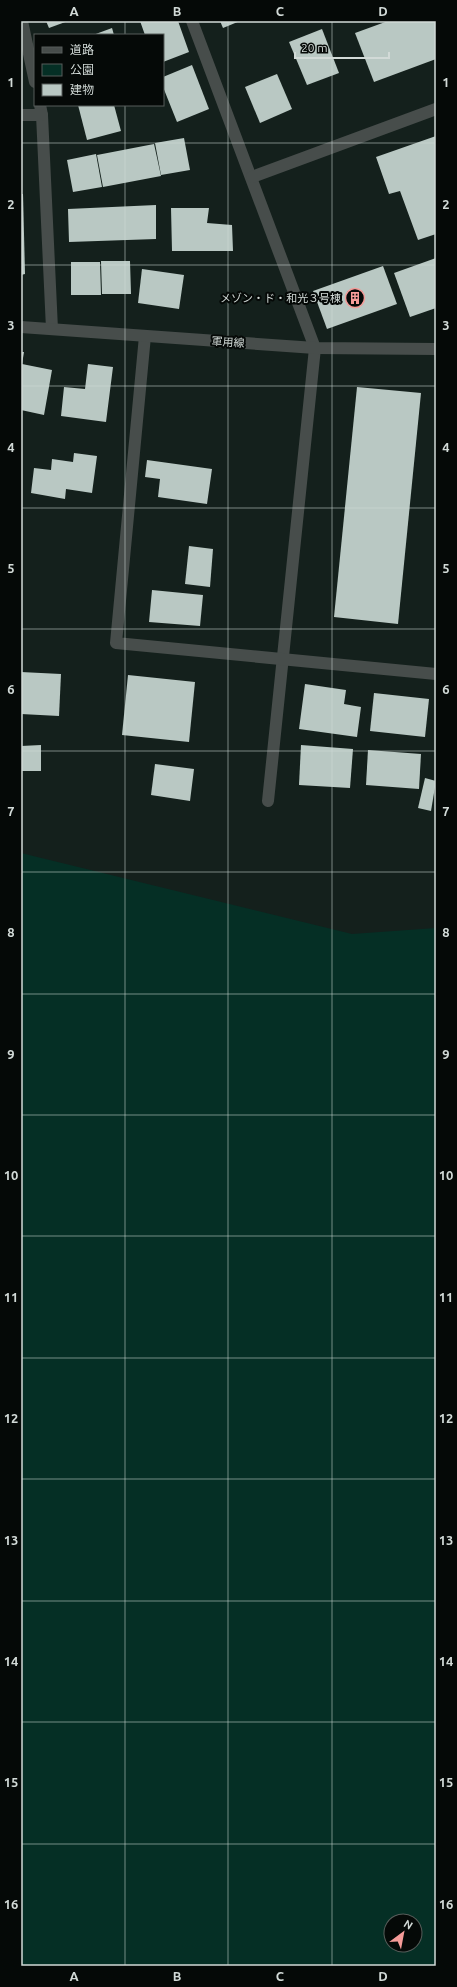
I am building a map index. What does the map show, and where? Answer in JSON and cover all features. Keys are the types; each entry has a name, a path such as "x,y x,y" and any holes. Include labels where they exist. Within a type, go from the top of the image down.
{"street":[{"path":"22,21 34,77"},
{"path":"192,21 252,177 315,348 268,801"},
{"path":"252,177 436,109"},
{"path":"21,115 41,110 52,329"},
{"name":"軍用線","path":"21,326 315,348 436,349"},
{"path":"144,336 116,643 436,674"}],"green space":[{"path":"21,853 352,934 436,928 436,1966 21,1966"}],"building":[{"path":"46,21 68,21 49,28"},
{"path":"140,21 178,21 189,52 164,62 164,34 145,34"},
{"path":"220,21 240,21 223,28"},
{"path":"388,21 436,21 436,59 374,82 355,33"},
{"path":"112,28 114,34 96,34"},
{"path":"322,29 339,73 307,85 289,42"},
{"path":"192,65 209,109 177,122 164,90 164,77"},
{"path":"277,74 292,109 260,123 245,87"},
{"path":"78,106 114,106 121,131 87,140"},
{"path":"436,136 436,234 418,240 400,191 389,194 376,157"},
{"path":"184,138 190,170 161,175 155,143"},
{"path":"154,144 161,176 103,187 97,155"},
{"path":"96,154 102,187 73,192 67,160"},
{"path":"21,194 23,194 25,274 21,275"},
{"path":"156,205 156,239 69,242 68,209"},
{"path":"171,208 209,208 207,223 232,225 233,251 172,251"},
{"path":"436,258 436,308 410,317 394,273"},
{"path":"101,261 130,261 131,294 102,294"},
{"path":"71,262 100,262 101,295 71,295"},
{"name":"メゾン・ド・和光３号棟","path":"383,266 397,304 327,329 313,291"},
{"path":"142,269 184,275 179,309 138,303"},
{"path":"21,352 24,352 22,364 52,370 44,415 21,410"},
{"path":"88,364 113,367 106,422 61,416 64,387 85,389"},
{"path":"357,387 421,393 398,624 334,617"},
{"path":"74,453 97,456 92,493 66,489 65,499 31,493 34,468 51,470 52,459 73,462"},
{"path":"147,460 212,469 207,504 158,497 160,479 145,477"},
{"path":"189,546 213,549 210,587 185,584"},
{"path":"152,590 203,595 200,626 149,622"},
{"path":"21,672 61,674 59,716 21,714"},
{"path":"128,675 195,682 189,742 122,735"},
{"path":"305,684 346,690 344,704 361,707 357,737 299,729"},
{"path":"374,693 429,699 425,737 370,731"},
{"path":"41,745 41,771 21,771 21,746"},
{"path":"301,745 353,749 350,788 299,785"},
{"path":"368,750 421,754 419,789 366,785"},
{"path":"155,764 194,769 190,801 151,795"},
{"path":"425,778 436,781 431,811 418,808"}],"place":[{"name":"メゾン・ド・和光３号棟","path":"355,298"}]}
